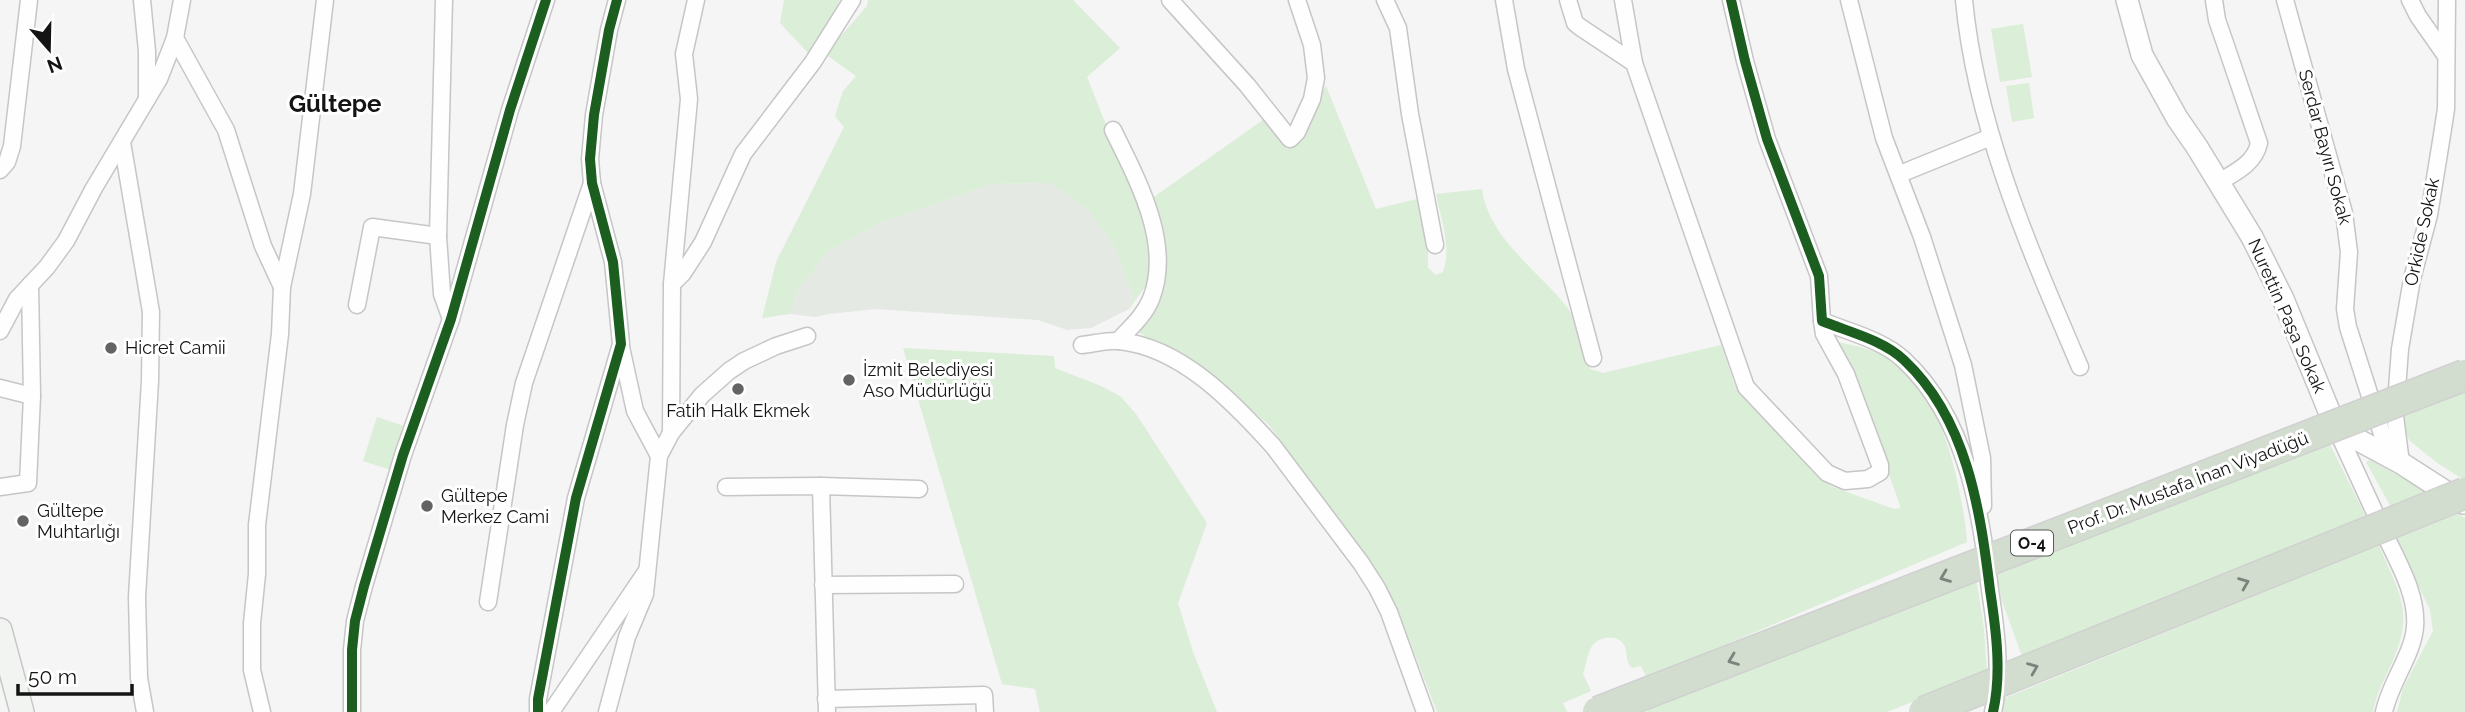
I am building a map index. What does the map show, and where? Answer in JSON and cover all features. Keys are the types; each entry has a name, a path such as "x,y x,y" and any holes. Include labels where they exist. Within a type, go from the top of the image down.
{"highway":[{"name":"Prof. Dr. Mustafa İnan Viyadüğü","path":"1598,712 2465,375"},
{"path":"1924,712 2465,493"}],"main road":[{"path":"0,630 22,712"}],"street":[{"path":"0,170 7,162 12,146 29,0"},
{"path":"142,0 147,51 146,99"},
{"path":"0,331 17,299 57,256 163,71 175,38 182,0"},
{"path":"262,712 252,670 257,525 280,334 282,287 302,194 325,0"},
{"path":"444,0 438,236 442,294 451,319"},
{"path":"352,712 353,640 364,586 403,456 451,319 510,110 546,0"},
{"path":"617,0 594,115 590,159 592,183 612,262 621,344 635,411 659,456"},
{"path":"671,433 672,284 690,99 684,54 696,0"},
{"path":"672,284 683,273 703,242 743,154 813,62 852,0"},
{"path":"1170,0 1247,85 1290,139 1297,132 1316,88 1312,45 1297,0"},
{"path":"1385,0 1398,28 1410,114 1435,245"},
{"path":"1504,0 1516,69 1593,358"},
{"path":"1568,0 1580,27 1634,63"},
{"path":"1623,0 1634,63 1746,387 1827,472 1845,481 1868,479 1880,472 1880,465 1846,374 1824,334 1822,289 1814,257 1781,180 1767,139 1731,0"},
{"path":"1849,0 1879,119 1900,174 1963,365 1982,458 1982,523"},
{"path":"1964,0 1976,85 1991,137 2040,271 2080,367"},
{"name":"Nurettin Paşa Sokak","path":"2127,0 2136,39 2152,76 2219,182 2269,270 2336,428"},
{"path":"2214,0 2217,20 2259,143 2258,151 2251,161 2219,182"},
{"name":"Serdar Bayırı Sokak","path":"2285,0 2344,213 2349,252 2345,309 2348,327 2395,460"},
{"path":"2410,0 2446,56"},
{"name":"Orkide Sokak","path":"2395,460 2400,349 2412,279 2429,215 2446,109 2447,0"},
{"path":"175,38 226,130 263,246 282,287"},
{"path":"1113,131 1133,170 1149,212 1158,262 1151,300 1133,326 1118,341"},
{"path":"1900,174 1991,137"},
{"path":"122,142 151,312 150,381 137,597 139,678 145,712"},
{"path":"488,602 524,383 592,183"},
{"path":"357,305 372,228 438,236"},
{"path":"0,487 28,483 32,396 30,285"},
{"path":"1822,321 1892,349 1920,377 1953,431 1982,523 1995,624 1997,694 1993,712"},
{"path":"607,712 628,637 645,594 659,456 671,433 702,395 729,371 776,346 807,336"},
{"path":"1082,345 1118,341 1145,347 1184,365 1229,401 1273,446 1361,563 1384,600 1425,712"},
{"path":"538,712 538,699 576,498 621,344"},
{"path":"0,388 32,396"},
{"path":"2336,428 2395,460 2465,504"},
{"path":"2336,428 2402,574 2414,613 2415,626 2411,643 2384,712"},
{"path":"821,486 826,706 984,695 985,712"},
{"path":"726,487 919,489"},
{"path":"551,712 649,568"},
{"path":"823,585 955,584"}],"shaded area":[{"path":"1049,183 1087,209 1112,242 1133,295 1129,309 1091,328 1067,330 1038,320 876,309 815,317 790,314 799,289 828,251 878,224 991,184"}],"green space":[{"path":"784,0 840,0 810,55 780,23"},
{"path":"868,0 1073,0 1120,48 1087,77 1147,228 1152,261 1148,283 1129,309 1133,295 1112,242 1087,209 1049,183 991,184 878,224 828,251 799,289 790,314 762,318 776,262 844,127 835,116 843,91 856,76 825,54 867,6"},
{"path":"2023,24 2032,77 2000,82 1991,29"},
{"path":"2029,83 2034,118 2012,122 2006,86"},
{"path":"1326,86 1376,209 1421,198 1428,230 1428,268 1436,275 1443,272 1446,253 1445,233 1436,194 1482,189 1486,207 1504,239 1571,313 1590,369 1603,373 1721,345 1735,386 1830,486 1894,509 1901,508 1853,374 1836,342 1858,346 1893,360 1910,374 1936,416 1954,469 1967,542 1647,678 1641,666 1632,668 1625,647 1619,640 1599,640 1590,649 1583,674 1591,691 1563,703 1567,712 1437,712 1401,618 1374,569 1269,425 1216,379 1138,332 1159,300 1165,275 1164,249 1151,199 1270,115 1297,132"},
{"path":"903,348 1054,356 1055,368 1120,396 1136,414 1207,523 1178,603 1193,652 1217,712 1040,712 1035,689 1002,684"},
{"path":"2465,390 2464,480 2409,440 2400,415"},
{"path":"377,417 404,426 391,470 363,461"},
{"path":"2328,440 2366,517 2023,659 2002,601 1995,570"},
{"path":"2370,460 2431,494 2391,507 2366,462"},
{"path":"2454,512 2465,518 2465,712 2397,712 2403,688 2433,631 2430,610 2394,535"},
{"path":"2379,545 2398,589 2403,628 2373,712 2002,712 2005,698"},
{"path":"1976,577 1987,672 1887,712 1646,712 1652,706"}],"cycle path":[{"path":"352,712 352,650 355,621 364,586 403,455 451,319 510,110 546,0"},
{"path":"538,712 538,699 576,498 621,344 613,262 592,183 590,159 594,115 617,0"},
{"path":"1731,0 1767,139 1819,276 1822,321 1876,342 1896,353 1925,384 1943,409 1956,437 1975,497 1994,620 1998,667 1993,712"}],"place":[{"name":"Hicret Camii","path":"111,348"},
{"name":"İzmit Belediyesi Aso Müdürlüğü","path":"849,380"},
{"name":"Fatih Halk Ekmek","path":"738,389"},
{"name":"Gültepe Merkez Cami","path":"427,506"},
{"name":"Gültepe Muhtarlığı","path":"23,521"}],"district":[{"name":"Gültepe","path":"335,104"}]}
